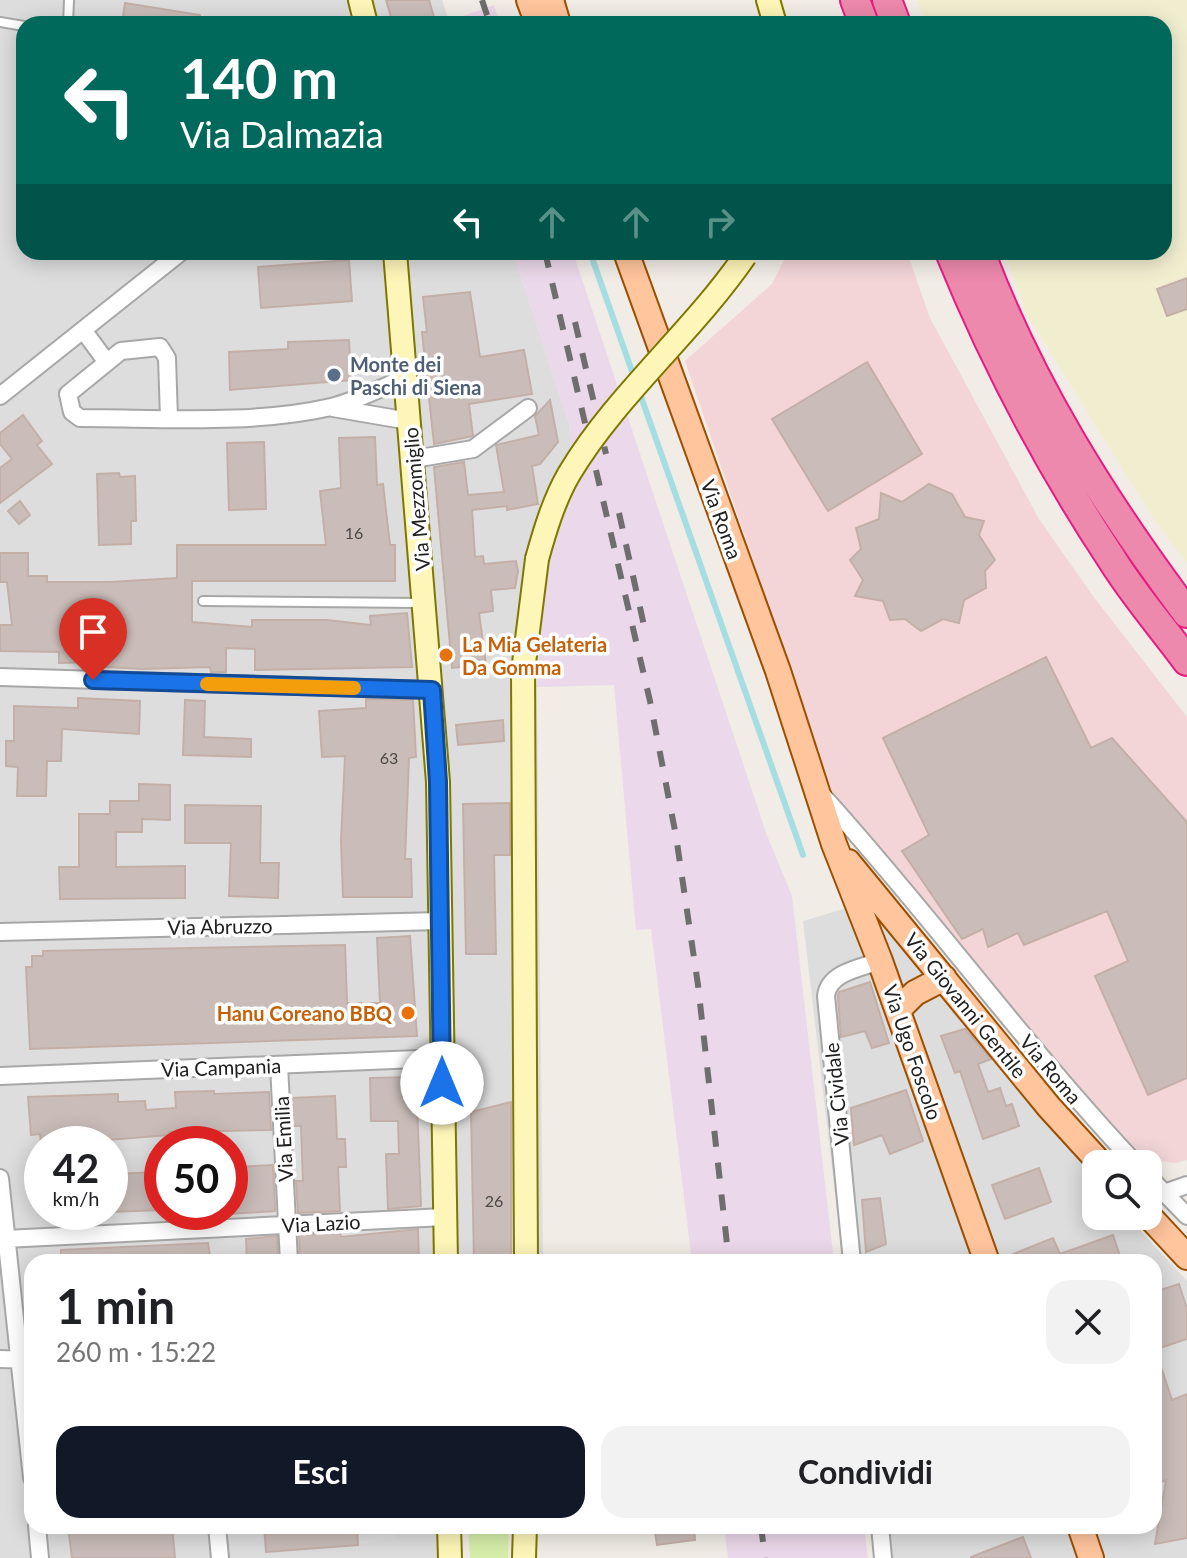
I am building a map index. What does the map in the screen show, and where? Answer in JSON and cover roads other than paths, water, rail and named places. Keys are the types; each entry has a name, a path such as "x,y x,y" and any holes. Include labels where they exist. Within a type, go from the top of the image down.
{"highway":[{"path":"953,260 983,332 1040,444 1112,561 1187,661"},
{"path":"983,260 1005,318 1066,435 1133,541 1187,613"}],"main road":[{"name":"Via Mezzomiglio","path":"396,260 432,690 446,1254"},
{"name":"Via Roma","path":"629,260 778,671 834,844"},
{"path":"526,1254 523,671 537,559 548,520 568,476 596,434 716,296 742,260"},
{"name":"Via Ugo Foscolo","path":"834,844 898,1010 984,1254"},
{"name":"Via Giovanni Gentile","path":"834,844 1089,1150"},
{"path":"898,1010 915,993 944,978"},
{"path":"1162,1230 1187,1257"},
{"path":"448,1534 450,1558"},
{"path":"1083,1534 1091,1558"}],"street":[{"path":"0,396 171,260"},
{"path":"83,330 106,361"},
{"path":"169,418 165,351 160,347 131,347 106,361 68,394 72,412 80,418 169,418 237,418 331,407 405,378"},
{"path":"331,407 409,421"},
{"path":"414,459 473,449 528,408"},
{"path":"0,677 432,690"},
{"name":"Via Roma","path":"815,787 913,899 1072,1096 1123,1150"},
{"name":"Via Abruzzo","path":"0,932 440,921"},
{"name":"Via Cividale","path":"851,1254 826,996 828,986 835,979 880,961"},
{"name":"Via Campania","path":"0,1076 442,1058"},
{"name":"Via Emilia","path":"279,1065 289,1254"},
{"path":"0,1178 5,1239 24,1348"},
{"path":"1187,1185 1164,1193 1187,1216"},
{"name":"Via Lazio","path":"5,1239 445,1217"},
{"path":"0,1359 24,1360"},
{"path":"38,1534 40,1558"},
{"path":"218,1534 220,1558"},
{"path":"881,1534 883,1558"}],"lane":[{"path":"203,601 424,603"}],"waterway":[{"path":"593,260 634,377"},
{"path":"639,391 803,855"}],"railway":[{"path":"482,0 487,16"},
{"path":"547,260 650,701 676,836 698,985 728,1254"},
{"path":"575,322 606,454"},
{"path":"619,513 645,630"},
{"path":"762,1534 765,1558"}],"place":[{"name":"Monte dei Paschi di Siena","path":"334,375"},
{"name":"La Mia Gelateria Da Gomma","path":"446,655"},
{"name":"Hanu Coreano BBQ","path":"408,1013"}]}
